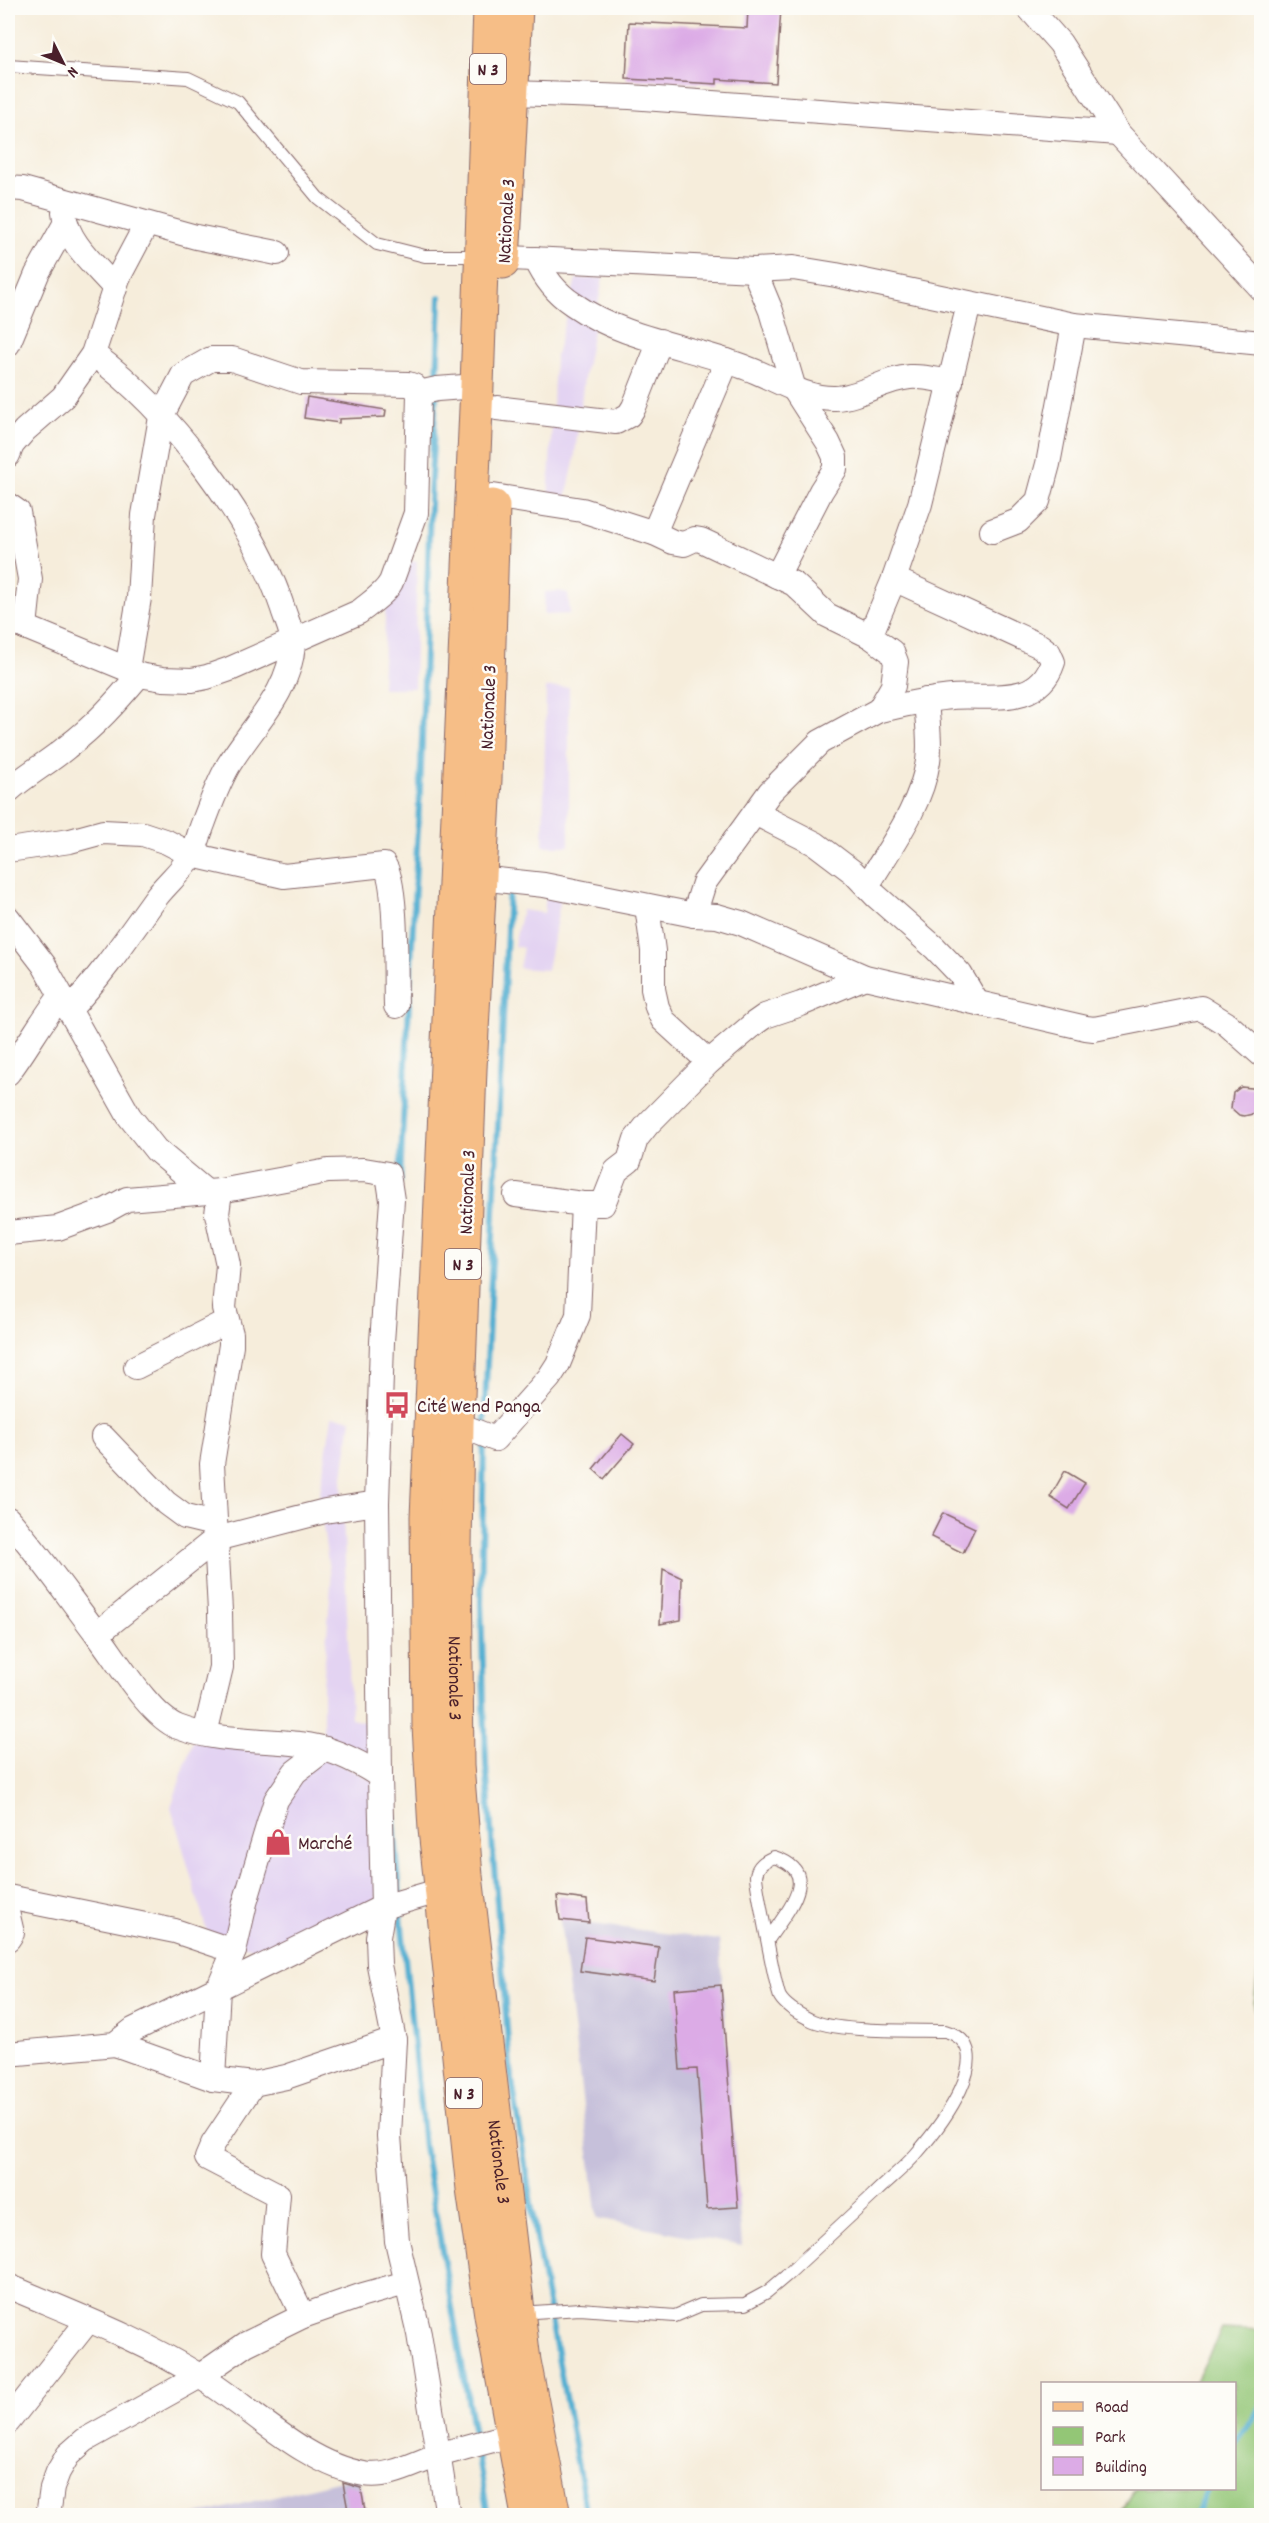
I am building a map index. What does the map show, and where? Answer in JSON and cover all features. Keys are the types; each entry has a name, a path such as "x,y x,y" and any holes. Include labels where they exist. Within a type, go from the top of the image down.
{"main road":[{"name":"N 3","path":"487,397 492,257 490,8"},
{"name":"Nationale 3","path":"492,257 513,93 516,8"},
{"name":"Nationale 3","path":"454,1883 457,1766 455,1548 457,1424 485,779 493,496 487,397"},
{"name":"Nationale 3","path":"487,397 427,1517 430,1738 454,1883 505,2314 513,2435 528,2516"},
{"name":"Nationale 3","path":"505,2314 524,2361 554,2516"}],"street":[{"path":"1029,8 1060,43 1118,133 1262,289"},
{"path":"513,93 630,97 1118,133"},
{"path":"8,188 23,189 64,212 106,211 146,225 223,244 277,253"},
{"path":"64,212 76,243 115,288"},
{"path":"8,344 64,212"},
{"path":"8,455 12,445 25,430 63,397 93,354 115,288 146,225"},
{"path":"492,257 754,270 793,268 1074,325 1262,343"},
{"path":"536,259 551,285 574,305 642,336 727,361 794,389 834,398 910,377 951,382"},
{"path":"754,270 771,311 794,389 835,457 835,469 820,491 777,576"},
{"path":"870,636 894,579 920,504 969,304"},
{"path":"992,531 1018,521 1038,501 1048,464 1074,325"},
{"path":"419,393 437,389 616,422 623,419 634,407 660,342"},
{"path":"8,1073 40,1022 88,989 157,896 192,855 208,809 228,767 269,709 285,677 293,642 276,587 258,550 231,505 188,448 161,417 128,381 93,354"},
{"path":"8,505 18,512 30,579 16,623 133,672 163,679 192,680 207,677 359,612 388,588 417,513 419,393 414,386 408,384 301,382 232,359 211,359 183,375 161,417 144,515 133,672 102,718 66,748 31,770 8,791"},
{"path":"654,533 727,361"},
{"path":"493,496 582,510 684,544 695,539 701,540 777,576 804,592 827,615 870,636 892,652 896,662 893,686 879,710"},
{"path":"694,915 704,883 770,792 820,742 879,710 926,700 955,697 1005,698 1035,687 1050,672 1053,662 1049,653 1040,646 894,579"},
{"path":"867,886 905,822 922,784 929,759 926,700"},
{"path":"755,813 816,844 853,872 960,974 976,1001"},
{"path":"8,850 70,841 103,832 143,834 167,842 192,855 284,876 384,865 390,875 396,1006"},
{"path":"479,878 544,885 694,915 717,916 741,923 865,977 1094,1029 1201,1008 1227,1024 1262,1054"},
{"path":"647,906 653,951 653,989 657,1007 663,1020 709,1062"},
{"path":"8,918 30,945 129,1116 156,1150 212,1191 228,1265 224,1308 231,1334 230,1359 212,1464 220,1667 205,1734"},
{"path":"516,1195 583,1204 603,1204 616,1171 629,1161 636,1139 642,1131 709,1062 740,1035 765,1016 801,1004 865,977"},
{"path":"8,1233 58,1228 107,1210 127,1199 212,1191 328,1172 364,1170 388,1174 392,1200 382,1342 377,1503 383,1907 378,1937 379,1965 394,2040 389,2136 397,2241 419,2334 440,2454 448,2516"},
{"path":"457,1424 495,1439 549,1378 558,1364 578,1315 583,1204"},
{"path":"136,1367 227,1321"},
{"path":"103,1437 166,1503 184,1516 215,1532"},
{"path":"97,1634 215,1532 377,1503"},
{"path":"8,1518 128,1677 166,1719 177,1726 205,1734 301,1744 324,1749 352,1759 380,1776"},
{"path":"213,2079 218,1989 234,1951 245,1903 276,1800 295,1772 324,1749"},
{"path":"115,2044 133,2030 383,1907 454,1883"},
{"path":"8,1897 175,1931 234,1951"},
{"path":"8,1916 12,1931 8,1939"},
{"path":"8,2054 115,2044 213,2079 254,2084 286,2077 394,2040"},
{"path":"254,2084 213,2144 207,2158 278,2195 273,2254 303,2316"},
{"path":"48,2516 52,2488 58,2472 68,2455 85,2440 200,2376 246,2344 303,2316 406,2283"},
{"path":"8,2286 164,2355 200,2376 308,2451 333,2464 363,2474 389,2472 419,2464 440,2454 513,2435"},
{"path":"8,2422 88,2321"}],"lane":[{"path":"8,66 188,78 238,102 318,198 377,244 425,256 492,257"},
{"path":"505,2314 580,2309 675,2316 702,2305 745,2304 767,2292 786,2277 916,2154 953,2104 967,2074 970,2056 966,2047 954,2034 945,2031 845,2028 811,2021 790,2008 780,1996 768,1940 756,1875 762,1862 774,1857 788,1861 795,1868 799,1879 797,1894 768,1940"}],"shaded area":[{"path":"603,278 584,378 574,462 564,506 548,503 555,359 576,279"},
{"path":"417,561 414,688 382,688 386,599 395,564"},
{"path":"545,592 568,593 570,614 544,615"},
{"path":"569,687 569,846 543,846 546,688"},
{"path":"546,897 561,898 547,970 519,968 523,948 514,946 522,910 544,913"},
{"path":"332,1417 351,1419 342,1483 351,1719 378,1725 377,1757 323,1743 323,1686 331,1584 319,1498"},
{"path":"193,1741 305,1748 376,1782 377,1912 270,1955 207,1932 171,1807"},
{"path":"560,1920 719,1940 742,2246 597,2218"},
{"path":"358,2476 366,2515 192,2516"}],"green space":[{"path":"1261,1944 1261,2040 1254,2004"},
{"path":"1222,2329 1261,2331 1261,2515 1119,2515 1134,2490 1236,2490 1236,2382 1196,2382"}],"building":[{"path":"748,8 781,8 776,83 717,79 717,84 626,79 629,22 747,28"},
{"path":"307,397 386,410 385,417 339,419 339,423 304,418"},
{"path":"1241,1087 1262,1089 1262,1112 1244,1116 1231,1108 1233,1093"},
{"path":"622,1434 634,1444 604,1479 593,1469"},
{"path":"1065,1471 1085,1483 1069,1509 1050,1497"},
{"path":"943,1513 975,1528 963,1553 931,1537"},
{"path":"663,1569 682,1578 681,1620 660,1624"},
{"path":"557,1896 587,1900 589,1923 560,1920"},
{"path":"585,1937 659,1947 654,1981 580,1971"},
{"path":"721,1985 738,2207 707,2209 697,2069 680,2070 674,1989"},
{"path":"343,2483 361,2488 366,2516 349,2516"}],"waterway":[{"path":"437,383 440,297"},
{"path":"400,1180 421,767 436,394"},
{"path":"484,1429 509,887"},
{"path":"484,1442 481,1603 486,1765 510,2067 537,2243 587,2516"},
{"path":"392,1799 400,1897"},
{"path":"400,1907 424,2147 475,2440"},
{"path":"1236,2440 1262,2406"},
{"path":"477,2450 488,2516"},
{"path":"1195,2516 1207,2490"}],"place":[{"name":"Cité Wend Panga","path":"397,1405"},
{"name":"Marché","path":"278,1842"}]}
